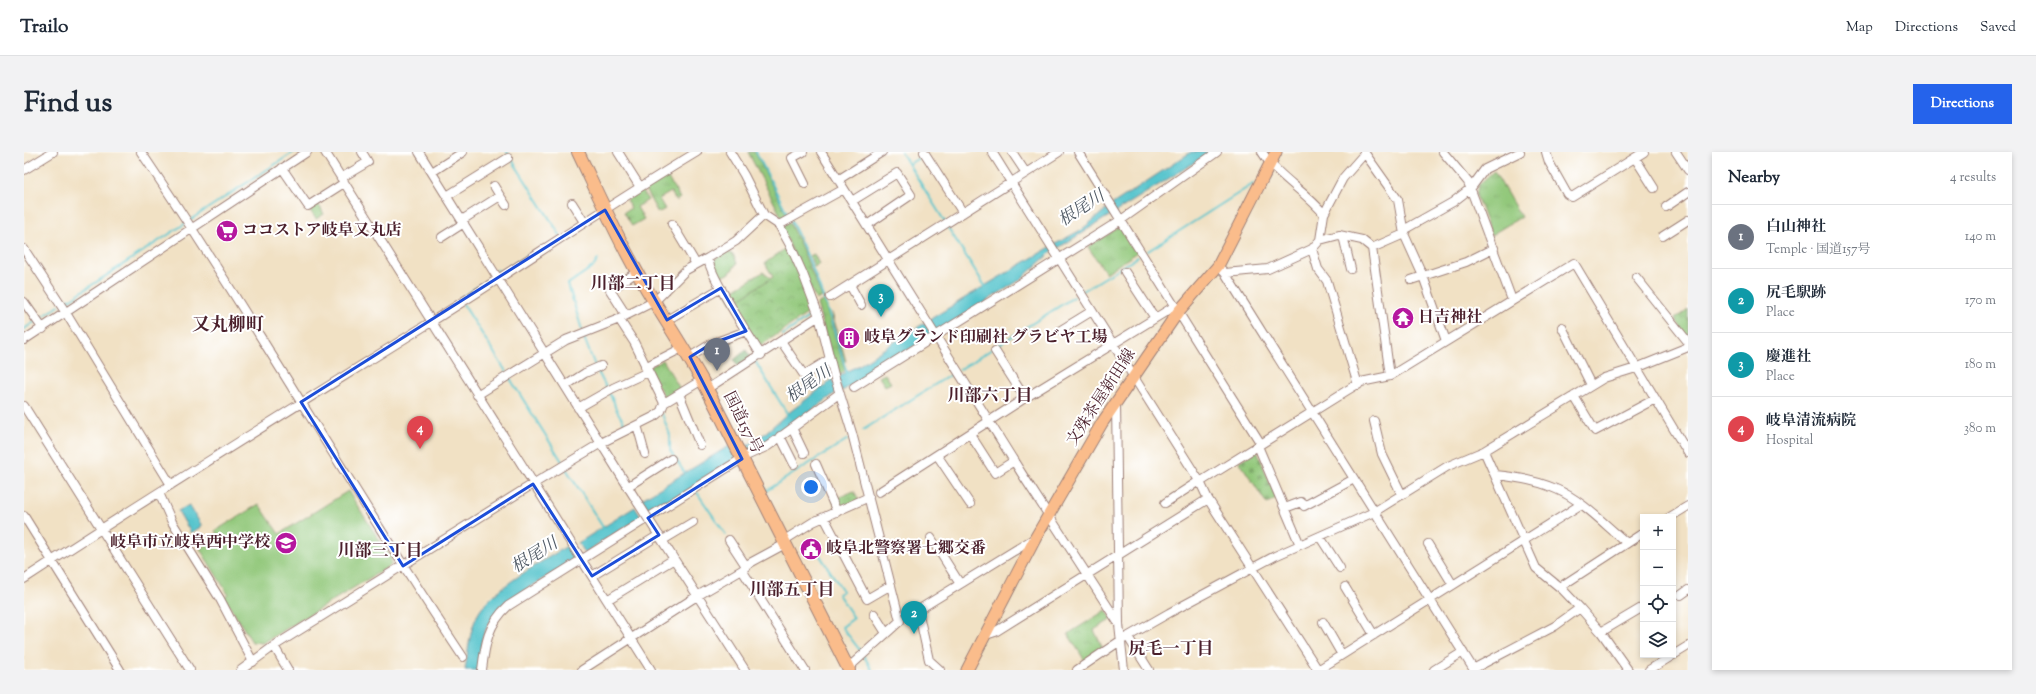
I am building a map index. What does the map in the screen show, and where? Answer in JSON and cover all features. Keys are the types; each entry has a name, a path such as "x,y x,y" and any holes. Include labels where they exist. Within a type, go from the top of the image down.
{"highway":[{"name":"国道157号","path":"578,152 605,210 637,272 687,352 705,384 849,669"}],"main road":[{"name":"文殊茶屋新田線","path":"967,670 1036,537 1102,423 1176,309 1221,269 1269,164 1276,152"}],"street":[{"path":"24,170 54,152"},
{"path":"141,152 193,228 403,566 463,656"},
{"path":"24,340 43,329 307,152"},
{"path":"325,152 651,670"},
{"path":"282,168 308,206 368,162 362,152"},
{"path":"419,152 578,408 745,670"},
{"path":"432,172 463,152"},
{"path":"618,152 640,187"},
{"path":"24,579 100,529 431,322 584,222 697,152"},
{"path":"730,152 744,175 764,215 779,225 803,274 819,316 869,497 900,621 849,669"},
{"path":"803,152 791,155 805,184"},
{"path":"821,152 1014,461 1119,624 1124,639 1124,670"},
{"path":"838,180 882,152"},
{"path":"924,152 963,213"},
{"path":"992,152 1056,256 1200,482 1208,498 1318,670 1580,505"},
{"path":"1012,152 1026,173"},
{"path":"830,297 1059,152"},
{"path":"1078,152 1259,445 1300,545"},
{"path":"854,387 1119,217 1217,152"},
{"path":"1262,152 1269,164 1312,201 1324,214"},
{"path":"1443,152 1468,182 1471,188 1512,300"},
{"path":"1372,248 1404,234 1407,228 1453,202 1471,188 1485,169 1520,152"},
{"path":"1546,152 1549,162 1567,194 1572,197 1644,152"},
{"path":"1676,152 1688,170"},
{"path":"1320,240 1324,214 1342,178 1364,153 1398,200 1404,234 1423,276 1446,341"},
{"path":"447,196 495,171 508,158"},
{"path":"1634,158 1654,188"},
{"path":"852,202 897,173 911,195 867,225"},
{"path":"494,186 506,205"},
{"path":"779,225 844,189"},
{"path":"1666,207 1688,192"},
{"path":"442,237 500,196"},
{"path":"572,203 584,222"},
{"path":"477,395 566,340 623,317 655,301 679,276 696,264 736,241 764,215"},
{"path":"1663,236 1688,220"},
{"path":"672,224 696,264"},
{"path":"1221,269 1268,269 1312,249 1320,240 1330,237 1344,236 1362,240 1372,248 1390,376"},
{"path":"1344,236 1351,269"},
{"path":"24,248 66,313 171,485"},
{"path":"1411,280 1466,262 1494,248"},
{"path":"1312,249 1318,269 1326,280 1358,385"},
{"path":"708,258 708,264 721,288 761,355"},
{"path":"1165,503 1358,385 1390,376 1574,263 1688,452"},
{"path":"1221,269 1473,670 1555,626 1580,608"},
{"path":"637,272 610,290 646,370 664,403"},
{"path":"1125,272 1155,318"},
{"path":"1636,277 1688,342"},
{"path":"850,285 861,305"},
{"path":"667,320 721,288"},
{"path":"24,302 43,329"},
{"path":"879,492 990,422 1025,398 1155,318 1176,309"},
{"path":"1061,330 1092,311"},
{"path":"241,670 274,646 533,484 601,443 655,416 661,411 664,403 679,394 705,384 761,355 819,316"},
{"path":"1562,327 1591,385"},
{"path":"578,408 646,370 687,352 746,331"},
{"path":"781,341 804,375 830,360"},
{"path":"1078,670 1124,639 1254,568 1300,545 1374,512 1448,466 1484,451 1591,385 1611,375 1636,368 1688,347"},
{"path":"996,351 1025,398"},
{"path":"565,386 600,366"},
{"path":"482,670 487,637 494,620 508,606 695,489 740,454 762,450 840,393"},
{"path":"679,394 700,446"},
{"path":"1574,396 1595,431 1655,399"},
{"path":"1116,402 1119,624"},
{"path":"24,406 190,670"},
{"path":"1374,421 1382,454 1402,495"},
{"path":"636,425 645,454"},
{"path":"792,428 804,453"},
{"path":"970,434 995,474 1014,461"},
{"path":"780,436 794,464"},
{"path":"1484,451 1496,475 1536,568 1560,587 1580,608 1601,632 1628,670"},
{"path":"937,455 970,504"},
{"path":"628,487 671,459"},
{"path":"816,464 837,512"},
{"path":"1496,475 1527,479 1555,489 1580,505 1627,543"},
{"path":"1285,508 1301,502 1304,506 1354,479"},
{"path":"159,493 172,522 220,599 253,662"},
{"path":"582,670 824,517 869,497"},
{"path":"986,635 995,632 1208,498"},
{"path":"1675,514 1688,506"},
{"path":"24,516 120,670"},
{"path":"824,517 867,599 891,585"},
{"path":"592,576 661,537 693,522"},
{"path":"1560,587 1640,535"},
{"path":"1320,536 1340,568"},
{"path":"940,670 929,660 918,610 1036,537"},
{"path":"931,538 960,584"},
{"path":"730,540 744,568 805,670"},
{"path":"1428,544 1454,585"},
{"path":"607,600 674,559"},
{"path":"1345,587 1374,635"},
{"path":"1601,632 1640,609"},
{"path":"874,614 886,633"},
{"path":"1323,622 1342,655"},
{"path":"1124,639 1149,670"},
{"path":"274,646 288,670"},
{"path":"1649,670 1688,646"},
{"path":"1434,670 1463,652"}],"highlighted area":[{"path":"605,210 667,320 721,288 746,331 711,344 690,357 742,459 648,518 659,535 592,576 533,484 403,566 301,402"}],"green space":[{"path":"748,152 755,152 789,219 784,222"},
{"path":"1494,171 1521,217 1491,235 1476,195 1478,185"},
{"path":"666,175 680,198 676,201 671,192 659,199 665,209 658,213 644,188"},
{"path":"641,190 648,200 637,207 644,219 632,226 624,212 631,208 627,200"},
{"path":"318,204 324,214 316,219 309,209"},
{"path":"789,222 801,246 822,297 816,300 781,226"},
{"path":"1121,226 1138,252 1106,273 1088,247"},
{"path":"789,246 811,297 806,300 811,311 759,347 733,303 773,277 765,263"},
{"path":"727,252 733,254 737,263 730,273 720,277 714,264 715,259"},
{"path":"814,254 819,264 814,267 810,256"},
{"path":"763,272 775,282 742,319 727,294"},
{"path":"824,300 845,370 837,378 817,304"},
{"path":"1688,309 1688,336 1687,336 1675,319"},
{"path":"832,313 846,361 844,361"},
{"path":"732,338 734,341 715,353 711,346"},
{"path":"746,350 751,358 738,366 734,360"},
{"path":"663,360 680,389 665,398 648,368"},
{"path":"885,374 891,383 885,386 879,377"},
{"path":"1257,451 1276,498 1267,504 1239,461"},
{"path":"348,491 391,558 391,565 263,643 252,642 224,597 228,594 200,549 219,537 215,531 259,504 279,534"},
{"path":"854,491 859,501 838,511 833,500"},
{"path":"1106,610 1112,619 1094,630 1103,649 1085,661 1068,634"}],"water":[{"path":"1191,152 1211,152 1050,253 1020,280 842,391 838,378 849,370 858,366 986,285 1081,230 1114,203"},
{"path":"833,379 837,392 779,435 746,455 740,445 747,445 756,441 787,414"},
{"path":"729,446 738,460 650,513 642,499"},
{"path":"189,505 202,526 191,533 178,511"},
{"path":"635,507 641,517 584,553 578,543"},
{"path":"567,546 576,560 525,590 501,609 492,619 483,635 478,670 465,670 472,629 477,616 484,606 504,586"}],"waterway":[{"path":"190,220 294,152"},
{"path":"507,152 560,235"},
{"path":"756,152 789,217"},
{"path":"901,152 945,222"},
{"path":"909,164 924,155"},
{"path":"1148,251 1253,184"},
{"path":"791,221 800,239 823,296 847,374"},
{"path":"63,304 186,223"},
{"path":"947,226 985,286"},
{"path":"497,270 501,272 527,256"},
{"path":"1083,291 1138,257"},
{"path":"582,330 568,284 594,266 598,259"},
{"path":"461,300 460,298 493,277 492,276"},
{"path":"959,370 1074,297"},
{"path":"463,304 507,373"},
{"path":"39,319 59,306"},
{"path":"783,335 814,313 814,311"},
{"path":"24,329 36,321"},
{"path":"583,335 595,366"},
{"name":"根尾川","path":"755,361 788,415"},
{"path":"597,370 607,389"},
{"path":"863,430 955,372"},
{"path":"509,377 563,463"},
{"path":"609,393 627,428"},
{"path":"662,414 670,435 670,450 686,475"},
{"path":"751,461 766,491 848,439"},
{"path":"565,467 604,529"},
{"path":"696,491 726,535"},
{"path":"817,551 843,591 838,594 854,618 842,627 862,653"},
{"path":"864,656 872,670"}],"place":[{"name":"ココストア岐阜又丸店","path":"227,231"},
{"name":"慶進社","path":"881,317"},
{"name":"日吉神社","path":"1403,318"},
{"name":"岐阜グランド印刷社 グラビヤ工場","path":"849,338"},
{"name":"白山神社","path":"717,371"},
{"name":"岐阜清流病院","path":"420,449"},
{"name":"岐阜市立岐阜西中学校","path":"286,543"},
{"name":"岐阜北警察署七郷交番","path":"811,549"},
{"name":"尻毛駅跡","path":"914,634"}],"district":[{"name":"川部二丁目","path":"633,285"},
{"name":"又丸柳町","path":"228,326"},
{"name":"川部六丁目","path":"990,397"},
{"name":"川部三丁目","path":"380,552"},
{"name":"川部五丁目","path":"792,591"},
{"name":"尻毛一丁目","path":"1171,650"}]}
